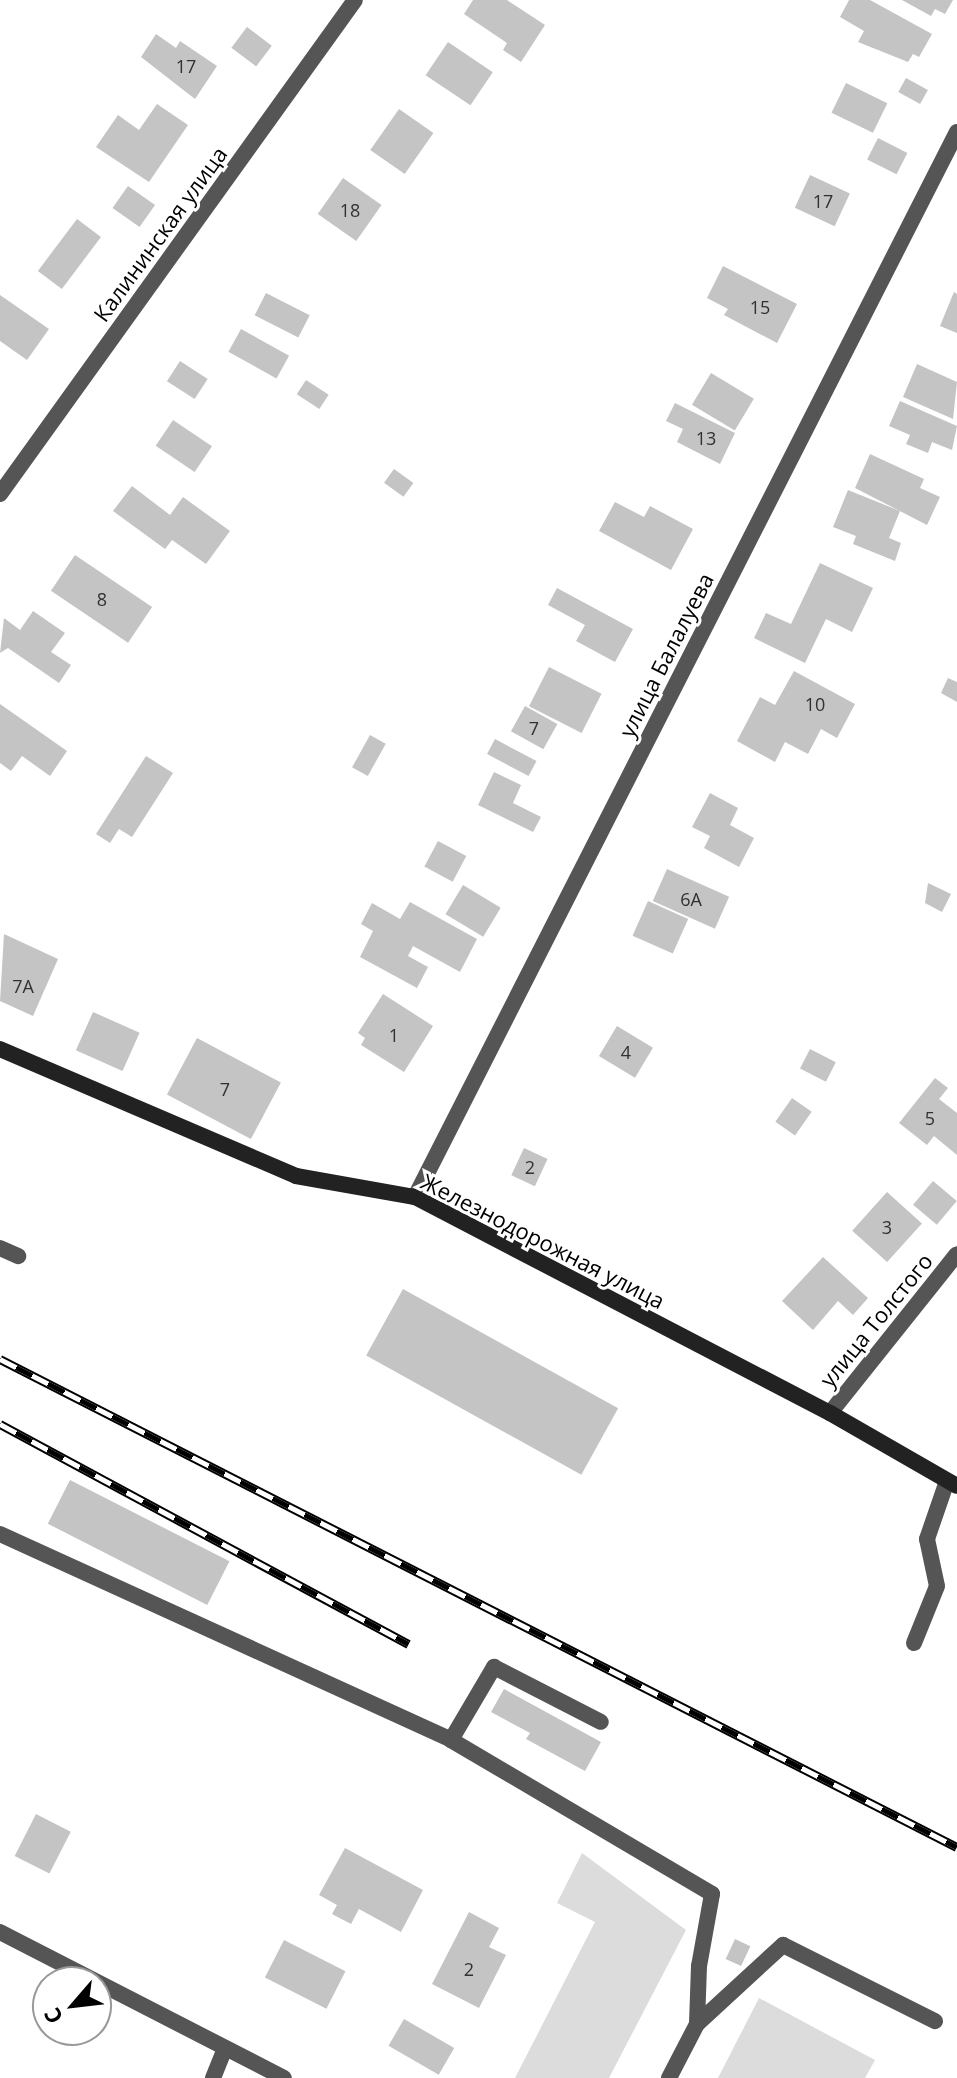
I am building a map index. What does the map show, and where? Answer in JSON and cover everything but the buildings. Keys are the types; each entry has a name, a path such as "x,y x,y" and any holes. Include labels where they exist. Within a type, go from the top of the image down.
{"street":[{"name":"Калининская улица","path":"0,494 355,0"},
{"name":"улица Балалуева","path":"415,1197 957,132"},
{"name":"Железнодорожная улица","path":"0,1049 296,1176 415,1197 830,1413 952,1484"},
{"path":"0,1248 18,1256"},
{"name":"улица Толстого","path":"830,1413 957,1254"},
{"path":"914,1643 937,1586 927,1539 952,1484"},
{"path":"0,1534 451,1740 712,1894 699,1966 697,2024"},
{"path":"451,1740 494,1667 601,1722"},
{"path":"0,1932 284,2078"},
{"path":"669,2078 697,2024 783,1945 935,2021"},
{"path":"213,2078 225,2049"}],"shaded area":[{"path":"582,1853 686,1930 609,2078 515,2078 595,1922 557,1903"},
{"path":"759,1998 875,2060 865,2078 718,2078"}],"railway":[{"path":"0,1359 957,1847"},
{"path":"0,1424 409,1644"}]}
